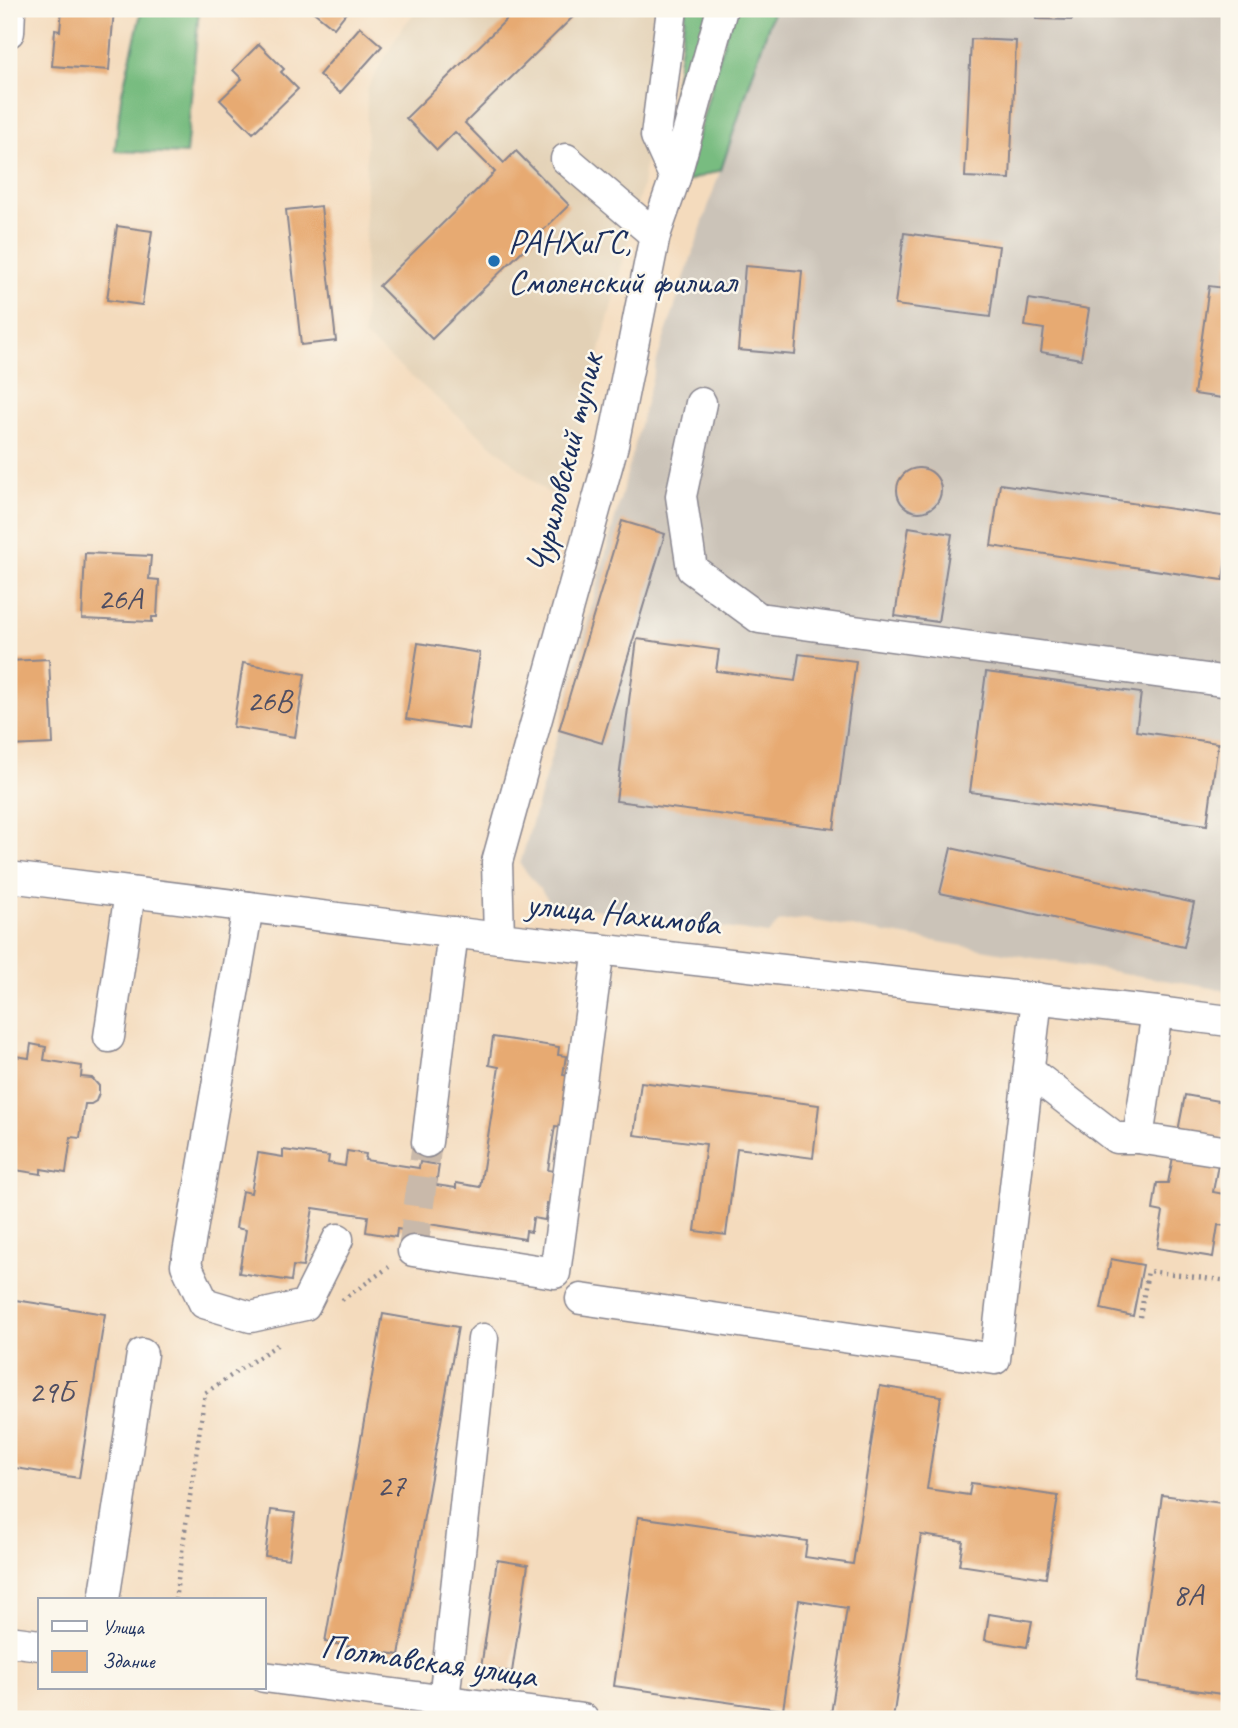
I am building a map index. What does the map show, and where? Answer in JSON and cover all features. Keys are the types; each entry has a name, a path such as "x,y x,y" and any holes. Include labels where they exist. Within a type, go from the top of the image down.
{"street":[{"path":"9,32 10,9"},
{"path":"672,9 656,136 675,178"},
{"name":"Чуриловский тупик","path":"499,938 498,862 613,445 655,235 675,178 722,9"},
{"path":"566,159 655,235"},
{"path":"701,403 681,496 692,569 759,618 1229,682"},
{"name":"улица Нахимова","path":"9,877 499,938 1229,1021"},
{"path":"109,1037 130,892"},
{"path":"248,907 186,1265 204,1303 251,1317 305,1305 338,1239"},
{"path":"428,1142 453,932"},
{"path":"413,1251 555,1273 599,949"},
{"path":"581,1299 995,1359 1037,998"},
{"path":"1138,1138 1157,1012"},
{"path":"1028,1071 1116,1138 1138,1138 1229,1152"},
{"path":"443,1710 482,1339"},
{"path":"104,1598 142,1354"},
{"path":"9,1641 38,1646"},
{"name":"Полтавская улица","path":"266,1676 443,1710 583,1719"}],"path":[{"path":"332,1306 413,1251"},
{"path":"1140,1317 1149,1271 1229,1281"},
{"path":"175,1598 205,1393 286,1338"}],"shaded area":[{"name":"РАНХиГС, Смоленский филиал","path":"418,9 656,9 659,12 661,49 642,186 561,504 364,336 367,89 401,29"},
{"path":"774,9 1229,9 1229,991 804,919 779,922 768,934 551,903 520,864 559,730 658,357"}],"green space":[{"path":"142,9 199,9 186,154 115,151 121,97"},
{"path":"686,9 711,9 677,132 668,130"},
{"path":"733,9 774,9 721,170 685,182"}],"building":[{"path":"62,9 114,9 109,70 52,66 55,30 60,31"},
{"path":"310,9 349,9 334,28"},
{"path":"517,9 581,9 465,123 504,163 516,151 569,205 432,339 379,286 495,172 455,132 437,150 406,118"},
{"path":"1036,9 1073,9 1072,20 1036,19"},
{"path":"360,27 382,46 340,93 319,75"},
{"path":"971,39 1016,41 1010,179 965,177"},
{"path":"259,44 284,69 281,72 298,89 253,133 220,100 242,79 233,70"},
{"path":"321,206 336,341 301,345 286,210"},
{"path":"117,226 152,231 142,305 107,300"},
{"path":"904,233 999,246 990,317 895,305"},
{"path":"1228,262 1229,399 1194,394 1209,286 1224,288"},
{"path":"745,266 802,271 795,355 738,350"},
{"path":"1029,299 1089,309 1081,359 1041,352 1044,329 1025,326"},
{"path":"919,468 928,469 935,474 940,481 940,499 935,506 928,511 919,512 910,511 903,506 898,499 897,490 898,481 903,474 910,469"},
{"path":"1000,484 1229,517 1223,580 991,546"},
{"path":"622,521 665,534 602,743 559,730"},
{"path":"909,527 952,534 938,622 895,616"},
{"path":"85,553 151,556 149,579 159,580 157,617 152,617 152,622 82,619"},
{"path":"637,639 719,650 716,671 795,681 799,654 856,661 834,829 616,801"},
{"path":"418,643 480,653 468,729 406,719"},
{"path":"49,659 53,744 9,746 9,661"},
{"path":"243,663 305,674 295,737 233,727"},
{"path":"986,672 1141,693 1136,731 1218,743 1207,825 970,792"},
{"path":"951,848 1194,903 1184,947 940,893"},
{"path":"493,1037 559,1047 558,1055 566,1056 563,1075 568,1076 565,1127 555,1126 548,1170 561,1172 556,1205 547,1203 545,1220 533,1218 531,1232 526,1231 525,1239 429,1224 427,1234 397,1229 396,1237 366,1232 368,1216 313,1208 303,1267 293,1266 291,1281 239,1273 246,1230 236,1228 242,1191 251,1193 258,1153 283,1157 283,1150 329,1156 328,1163 345,1166 347,1151 366,1154 365,1160 419,1168 420,1162 439,1165 436,1185 456,1188 456,1183 480,1187 499,1067 489,1065"},
{"path":"31,1044 46,1047 44,1060 82,1066 81,1077 92,1078 99,1086 96,1101 85,1104 80,1138 71,1137 66,1173 41,1169 41,1174 9,1169 9,1055 29,1058"},
{"path":"641,1082 819,1105 813,1158 737,1148 726,1235 695,1231 706,1144 634,1135"},
{"path":"1185,1095 1229,1103 1213,1192 1229,1195 1229,1207 1226,1226 1218,1225 1213,1257 1157,1248 1163,1212 1153,1210 1157,1183 1168,1183"},
{"path":"1111,1259 1143,1265 1133,1316 1101,1309"},
{"path":"9,1299 105,1314 79,1478 9,1467"},
{"path":"383,1314 458,1327 399,1655 325,1642"},
{"path":"880,1386 941,1396 927,1489 969,1495 971,1483 1058,1496 1046,1578 959,1565 963,1541 921,1535 893,1719 863,1719 831,1714 847,1608 799,1600 783,1710 614,1686 638,1517 807,1541 805,1557 853,1564"},
{"path":"1162,1495 1229,1504 1229,1578 1225,1610 1229,1611 1229,1695 1136,1682"},
{"path":"271,1510 295,1513 289,1559 265,1556"},
{"path":"497,1560 528,1565 512,1672 481,1668"},
{"path":"989,1614 1032,1621 1027,1647 985,1640"}],"tunnel":[{"path":"413,1251 427,1142"}],"place":[{"name":"РАНХиГС, Смоленский филиал","path":"494,261"}]}
